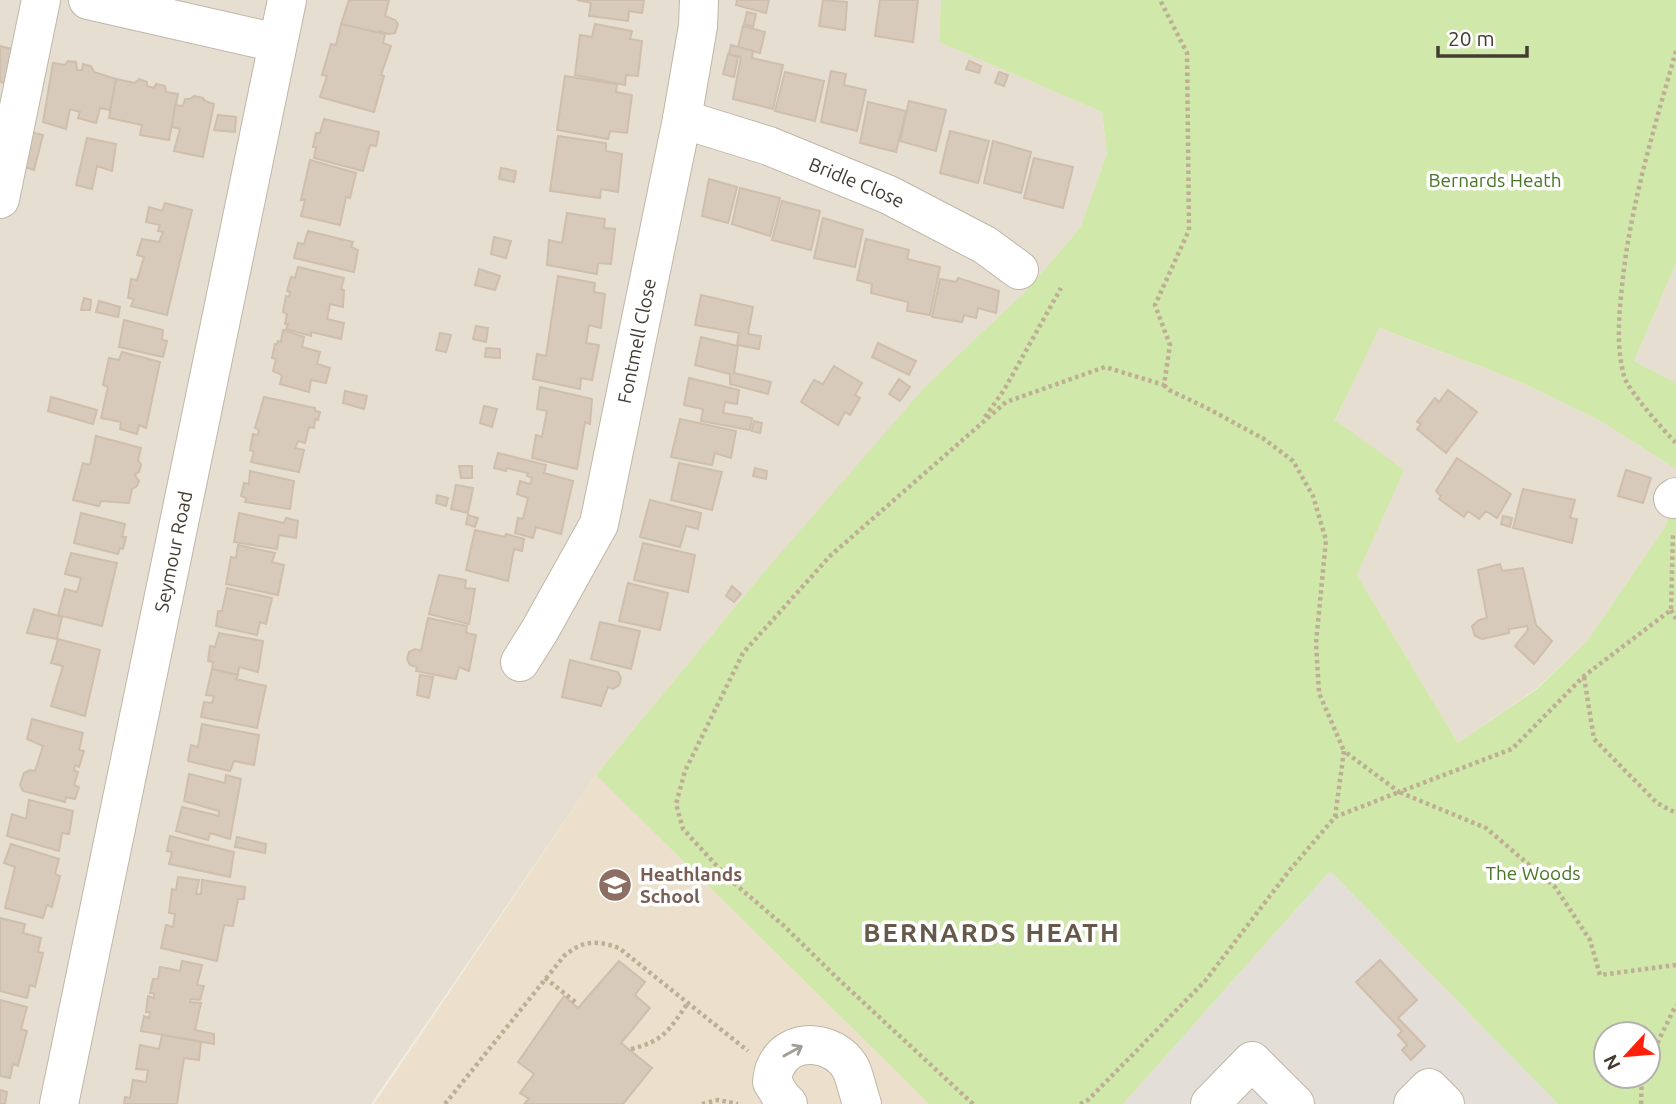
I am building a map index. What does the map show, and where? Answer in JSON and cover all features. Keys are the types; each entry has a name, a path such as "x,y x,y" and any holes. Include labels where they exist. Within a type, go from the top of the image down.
{"street":[{"path":"0,199 41,0"},
{"path":"88,0 277,43"},
{"name":"Seymour Road","path":"59,1104 287,0"},
{"name":"Fontmell Close","path":"520,662 527,621 599,524 652,347 682,119 698,26 699,0"},
{"name":"Bridle Close","path":"682,119 769,146 889,195 985,245 1019,270"},
{"path":"779,1095 776,1065 786,1053 800,1045 817,1044 836,1052 850,1067 862,1104"},
{"path":"1210,1104 1252,1061 1295,1104"},
{"path":"1413,1104 1429,1088 1445,1104"}],"path":[{"path":"1160,0 1187,53 1189,230 1155,304 1170,345 1164,385"},
{"path":"1676,51 1634,202 1618,331 1624,379 1676,443"},
{"path":"980,425 1004,390 1060,288"},
{"path":"973,1104 783,925 728,878 683,829 676,804 685,771 743,653 830,556 1006,402 1105,367 1164,385 1264,439 1293,461 1313,496 1325,540 1316,643 1319,694 1344,751 1399,792 1486,828 1555,887 1590,940 1600,975 1676,965"},
{"path":"1675,498 1671,610 1676,619"},
{"path":"1080,1104 1088,1100 1205,981 1289,871 1335,817 1513,749 1584,676 1671,610"},
{"path":"1584,676 1594,739 1657,803 1676,813"},
{"path":"1335,817 1344,751"},
{"path":"444,1104 564,956 575,946 589,942 605,943 618,948 688,1003 779,1095"},
{"path":"545,978 578,1004"},
{"path":"631,1049 650,1044 667,1033 688,1003"},
{"path":"1662,1034 1676,1005"},
{"path":"702,1104 718,1100 738,1104"}],"shaded area":[{"path":"0,0 941,0 939,42 1102,112 1107,154 1080,228 1026,291 759,578 596,775 371,1104 0,1104"},
{"path":"1676,263 1676,383 1634,361"},
{"path":"1378,328 1516,380 1599,420 1676,469 1676,497 1665,527 1587,641 1537,688 1458,743 1357,575 1403,470 1335,421"},
{"name":"Heathlands School","path":"596,775 929,1104 374,1104"},
{"path":"1330,871 1558,1104 1123,1104"}],"green space":[{"path":"941,0 1676,0 1676,263 1634,361 1676,383 1676,469 1599,420 1516,380 1379,328 1335,420 1404,470 1357,575 1458,743 1537,689 1587,641 1665,527 1676,497 1676,1104 1558,1104 1330,871 1123,1104 929,1104 596,775 759,578 925,387 1026,291 1080,228 1107,154 1102,112 939,42"}],"building":[{"path":"349,0 389,0 385,16 398,24 395,33 379,31 378,34 341,24"},
{"path":"577,0 644,0 642,13 629,11 628,21 589,16 591,3"},
{"path":"737,0 769,0 766,13 736,5"},
{"path":"823,0 847,2 845,30 819,26"},
{"path":"880,0 918,0 913,42 875,36"},
{"path":"747,12 756,14 753,27 744,24"},
{"path":"341,24 385,34 383,43 391,46 381,75 384,76 374,112 320,97 327,76 322,75 331,44 336,45"},
{"path":"595,24 632,31 630,39 642,41 638,76 626,75 625,85 575,75 580,35 592,37"},
{"path":"743,26 765,32 760,53 738,47"},
{"path":"731,45 753,51 752,58 783,65 773,109 733,99 741,57 729,54"},
{"path":"0,46 16,50 8,84 0,82"},
{"path":"728,54 738,57 734,77 723,74"},
{"path":"68,61 76,62 77,70 82,70 83,64 91,66 94,72 116,79 110,110 100,108 96,123 78,118 80,112 70,109 66,129 43,122 53,63 65,65"},
{"path":"969,61 981,66 979,73 966,69"},
{"path":"831,71 846,74 844,85 866,90 857,131 821,122"},
{"path":"785,72 824,81 815,121 775,111"},
{"path":"999,72 1008,75 1004,86 995,83"},
{"path":"565,76 617,84 616,92 632,95 627,133 610,131 608,139 557,130"},
{"path":"116,79 135,83 139,79 147,82 147,86 165,86 166,92 178,94 169,140 140,135 142,125 109,118"},
{"path":"194,96 214,104 203,157 174,151 180,129 172,127 175,105 183,106 185,99"},
{"path":"909,101 946,110 936,151 900,141"},
{"path":"868,102 906,111 896,152 860,143"},
{"path":"218,115 236,117 235,132 214,130"},
{"path":"324,119 379,132 376,146 370,145 363,171 314,158 316,133 320,133"},
{"path":"950,131 989,141 978,183 940,173"},
{"path":"30,132 43,135 34,170 22,166"},
{"path":"558,136 606,143 606,151 622,154 618,192 601,189 600,198 550,191"},
{"path":"87,138 116,144 112,171 97,166 92,189 76,185"},
{"path":"993,141 1031,152 1021,193 984,183"},
{"path":"1034,158 1073,167 1063,208 1024,198"},
{"path":"310,160 356,173 350,198 346,197 340,225 301,216 305,200 301,200"},
{"path":"501,168 516,171 514,182 499,179"},
{"path":"709,179 737,187 728,223 702,216"},
{"path":"740,188 780,198 770,236 732,224"},
{"path":"782,201 820,211 811,250 772,240"},
{"path":"165,203 192,210 167,315 131,306 134,299 128,298 131,279 137,280 144,257 137,255 142,239 159,242 163,232 158,231 160,225 146,222 149,207 162,211"},
{"path":"567,213 605,219 604,228 615,229 611,264 598,263 597,274 547,265 549,240 562,243"},
{"path":"823,218 863,230 855,267 814,258"},
{"path":"308,231 353,242 351,247 358,250 354,272 294,258 298,243 304,244"},
{"path":"494,237 511,241 506,258 491,254"},
{"path":"866,239 909,250 907,259 940,267 930,315 907,311 908,302 871,293 872,284 857,280"},
{"path":"298,267 344,278 341,289 344,290 343,307 330,304 327,319 344,323 341,339 311,332 311,336 286,329 287,314 283,312 286,296 289,297 290,292 287,291 291,277 295,278"},
{"path":"479,269 500,276 495,290 475,285"},
{"path":"558,276 595,283 594,292 605,294 601,328 589,325 586,343 599,345 592,380 581,378 580,389 533,379 537,354 546,356"},
{"path":"958,278 999,291 996,313 978,308 976,318 964,315 962,322 932,317 940,279 956,282"},
{"path":"701,295 753,307 748,334 761,336 759,349 737,345 739,333 695,325"},
{"path":"84,298 91,300 90,310 81,310"},
{"path":"99,301 120,307 118,317 96,312"},
{"path":"124,320 163,330 162,340 167,341 163,357 119,347"},
{"path":"476,326 488,328 486,342 473,339"},
{"path":"283,330 304,337 302,347 320,352 317,364 330,368 326,383 311,380 309,392 280,384 282,375 273,371 276,359 272,358 275,344 281,342"},
{"path":"440,333 451,335 446,352 436,350"},
{"path":"701,337 738,346 734,373 771,382 768,394 730,384 730,374 695,365"},
{"path":"878,343 916,361 909,375 872,357"},
{"path":"486,348 500,349 500,358 485,357"},
{"path":"122,352 160,362 146,428 139,425 137,434 120,429 121,422 101,418 108,387 103,385 109,358 119,360"},
{"path":"834,366 862,383 855,395 860,398 850,415 845,412 838,425 801,402 814,380 823,384"},
{"path":"689,378 739,390 737,404 725,402 723,413 752,418 750,430 701,421 703,409 684,405"},
{"path":"899,379 910,387 900,401 889,394"},
{"path":"540,387 592,399 590,424 585,422 577,469 532,458 536,435 542,437 547,411 537,409"},
{"path":"1448,390 1477,412 1446,453 1417,429 1421,424 1417,422 1435,398 1439,402"},
{"path":"345,391 367,396 364,409 343,403"},
{"path":"51,397 97,410 93,424 48,411"},
{"path":"264,397 315,408 315,411 320,412 318,420 315,419 314,428 309,427 305,443 298,441 295,448 304,450 299,472 251,462 254,452 250,450 253,434 258,435 259,430 255,428"},
{"path":"484,406 497,409 492,427 480,423"},
{"path":"680,419 736,431 731,458 715,453 712,465 671,457"},
{"path":"754,421 762,423 760,433 752,431"},
{"path":"96,436 141,448 138,460 141,465 139,472 135,474 139,481 132,489 129,503 101,501 99,506 73,500 83,463 90,465"},
{"path":"498,453 546,465 544,473 573,481 561,534 536,527 533,538 515,533 518,518 523,519 528,498 517,494 520,481 530,484 532,478 527,476 528,473 494,468"},
{"path":"1457,458 1511,494 1497,518 1486,511 1479,519 1468,511 1464,517 1439,499 1441,496 1436,491"},
{"path":"679,463 722,472 712,510 671,500"},
{"path":"459,466 472,466 472,478 461,478"},
{"path":"755,468 767,471 766,479 753,476"},
{"path":"1626,470 1651,478 1643,503 1618,496"},
{"path":"250,471 294,481 290,509 245,502 246,498 241,496 244,483 249,484"},
{"path":"456,485 473,488 468,513 451,509"},
{"path":"1523,489 1575,500 1570,518 1577,519 1572,543 1513,528"},
{"path":"437,495 448,498 446,506 436,503"},
{"path":"650,500 701,513 698,529 686,526 680,547 640,537"},
{"path":"81,513 125,524 123,549 120,548 118,554 74,543"},
{"path":"239,513 284,523 286,518 298,521 296,538 279,535 277,549 234,542"},
{"path":"468,515 478,518 475,527 466,524"},
{"path":"1503,516 1512,518 1510,527 1501,524"},
{"path":"475,530 524,539 522,551 514,549 508,581 466,570"},
{"path":"643,543 695,555 688,592 634,580"},
{"path":"238,545 275,553 272,562 284,565 278,595 226,584 231,557 236,558"},
{"path":"71,553 117,563 102,626 58,615 65,589 77,592 81,578 65,574"},
{"path":"1500,564 1502,571 1523,568 1536,625 1552,641 1534,664 1515,646 1528,630 1527,626 1509,629 1509,633 1482,639 1475,636 1472,626 1487,618 1478,570"},
{"path":"439,575 466,580 465,588 475,589 469,624 429,614"},
{"path":"628,583 668,593 660,630 619,621"},
{"path":"732,586 741,594 734,602 726,596"},
{"path":"227,588 272,598 266,624 260,622 257,635 216,626 218,611 222,611"},
{"path":"34,609 62,617 57,639 27,633"},
{"path":"428,618 467,626 466,633 476,635 469,671 459,667 456,679 416,671 417,667 410,665 407,659 409,652 415,649 421,651"},
{"path":"600,622 640,631 631,669 591,659"},
{"path":"219,633 263,641 258,672 239,667 238,675 212,669 213,662 208,661 210,646 215,647"},
{"path":"58,639 100,650 85,716 51,706 63,666 51,663"},
{"path":"570,660 618,672 621,678 619,685 613,689 608,687 601,706 562,697"},
{"path":"212,669 238,675 236,679 266,686 257,728 201,717 204,702 212,703 214,696 206,695"},
{"path":"420,675 433,677 429,698 417,695"},
{"path":"32,719 83,733 79,750 84,751 79,767 75,765 74,770 78,772 74,785 79,787 75,799 66,797 65,802 23,791 20,785 24,773 35,771 43,746 27,739"},
{"path":"202,724 259,735 254,765 234,761 230,771 188,761 191,745 198,747"},
{"path":"189,774 225,783 226,775 241,779 230,839 210,833 208,840 176,831 182,807 219,816 219,811 184,801"},
{"path":"29,800 73,811 69,834 62,833 59,851 7,836 12,814 26,819"},
{"path":"170,836 234,852 230,877 169,864 172,852 167,851"},
{"path":"237,837 266,844 265,853 235,847"},
{"path":"11,844 59,859 55,874 60,876 52,907 47,905 43,918 5,908 15,867 4,863"},
{"path":"178,877 199,880 196,894 201,894 202,880 245,887 244,899 238,899 233,926 224,925 217,961 161,948 166,925 173,927 175,914 169,913 172,889 176,890"},
{"path":"0,918 25,924 23,933 41,938 38,952 43,953 35,987 30,985 27,998 0,991"},
{"path":"1380,960 1417,1000 1398,1018 1425,1046 1411,1060 1402,1050 1407,1045 1398,1035 1402,1031 1356,982"},
{"path":"182,961 202,965 197,985 204,986 200,1000 191,999 190,1002 201,1003 195,1030 214,1034 214,1044 141,1031 144,1016 149,1018 150,1012 146,1012 148,996 154,998 154,993 150,993 153,979 158,979 160,967 180,971"},
{"path":"619,961 645,982 635,995 650,1008 621,1043 652,1068 623,1104 524,1104 529,1099 520,1093 534,1074 518,1062 564,996 578,1008"},
{"path":"0,1000 27,1007 21,1029 27,1031 18,1066 13,1064 10,1078 0,1076"},
{"path":"162,1035 201,1042 199,1060 184,1058 177,1104 124,1104 125,1097 130,1098 133,1080 146,1082 148,1070 136,1069 140,1045 159,1049"},
{"path":"0,1090 7,1092 5,1104 0,1104"}],"place":[{"name":"Heathlands School","path":"615,885"}],"district":[{"name":"BERNARDS HEATH","path":"992,933"}],"park label":[{"name":"Bernards Heath","path":"1495,180"},
{"name":"The Woods","path":"1533,873"}]}
